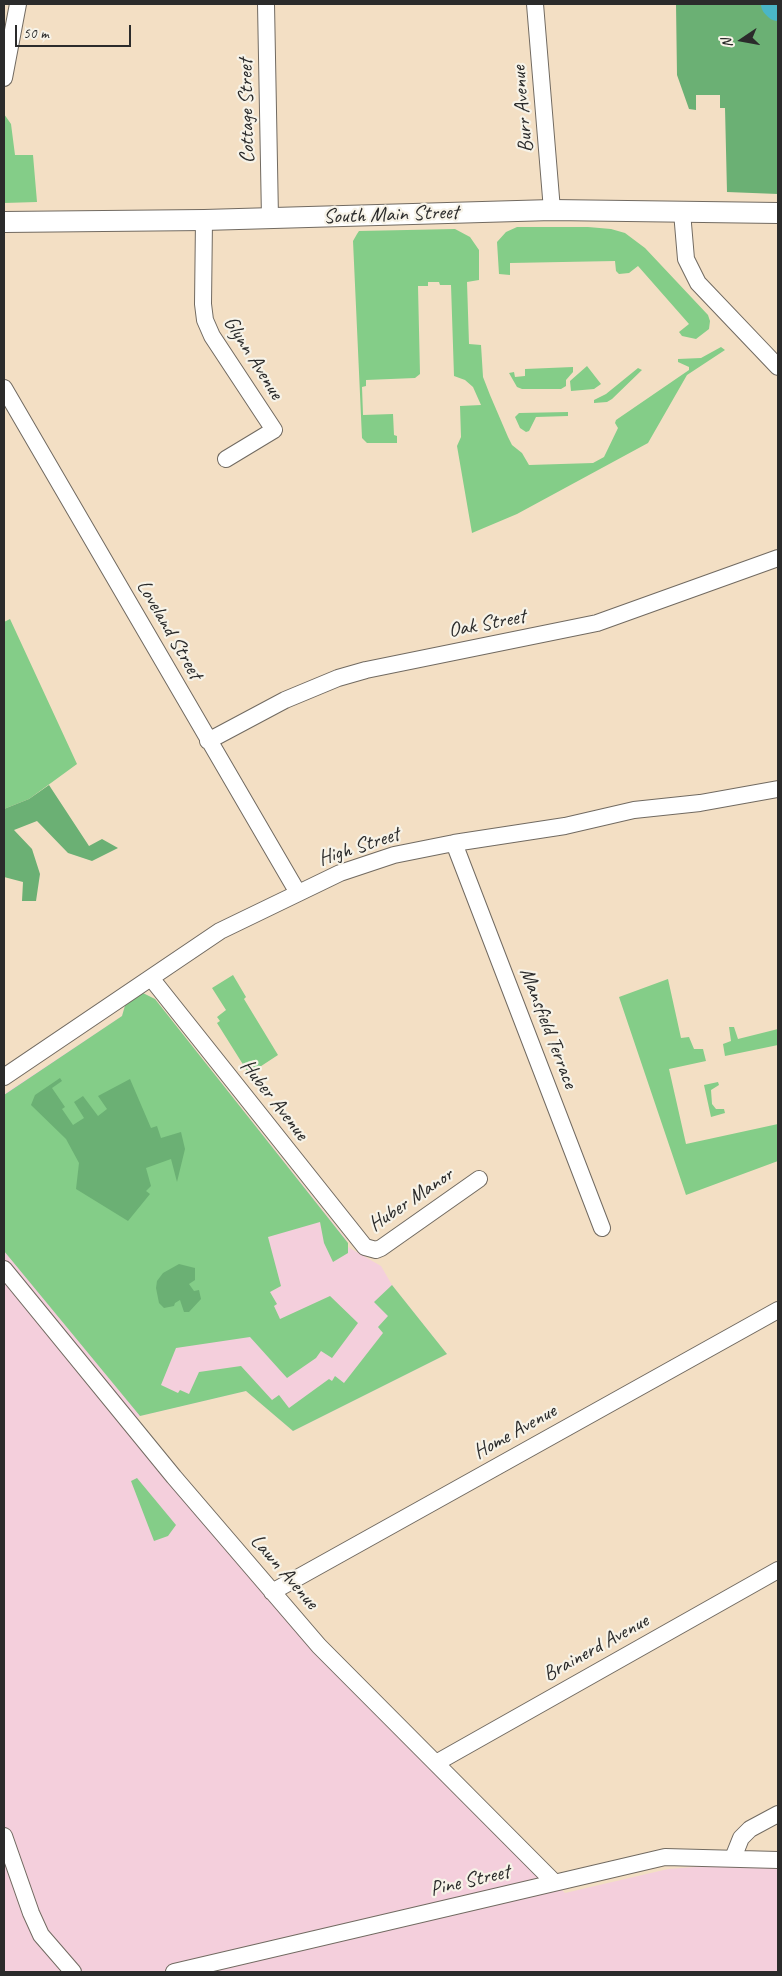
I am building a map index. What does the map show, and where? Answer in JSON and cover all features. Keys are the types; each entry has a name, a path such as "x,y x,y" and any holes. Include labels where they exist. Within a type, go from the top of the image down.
{"main road":[{"name":"South Main Street","path":"4,222 204,220 552,210 770,213"}],"street":[{"path":"4,78 18,4"},
{"name":"Cottage Street","path":"266,4 270,218"},
{"name":"Burr Avenue","path":"535,4 552,210"},
{"path":"682,212 686,259 698,283 778,367"},
{"name":"Glynn Avenue","path":"204,220 205,320 212,336 274,430 226,459"},
{"name":"Loveland Street","path":"4,388 9,407 298,893"},
{"name":"Oak Street","path":"208,741 285,700 338,678 366,670 597,623 778,558"},
{"name":"High Street","path":"4,1077 220,931 365,863 454,843 565,826 634,810 700,803 778,789"},
{"name":"Mansfield Terrace","path":"454,843 602,1228"},
{"name":"Huber Avenue","path":"151,978 365,1247"},
{"name":"Huber Manor","path":"365,1247 376,1250 381,1248 479,1179"},
{"name":"Lawn Avenue","path":"4,1269 167,1469 272,1592 359,1688 554,1882"},
{"name":"Home Avenue","path":"272,1592 778,1310"},
{"name":"Brainerd Avenue","path":"436,1763 778,1570"},
{"path":"733,1858 741,1838 750,1829 778,1814"},
{"path":"4,1836 31,1913 41,1935 74,1972"},
{"name":"Pine Street","path":"174,1972 665,1857 778,1860"}],"shaded area":[{"path":"143,993 155,999 346,1239 348,1247 381,1266 392,1285 447,1354 293,1431 246,1391 140,1416 131,1423 280,1601 565,1893 668,1869 723,1865 778,1867 778,1972 4,1972 4,1094 122,1016 126,1002"}],"green space":[{"path":"676,4 778,4 778,194 727,192 725,108 720,108 720,95 696,95 696,110 689,109 677,75"},
{"path":"4,114 11,124 15,155 33,155 37,202 4,203"},
{"path":"517,227 588,227 611,229 625,233 645,248 708,315 710,321 709,329 696,339 682,336 679,332 689,324 638,266 629,273 619,274 616,271 615,261 510,263 510,275 499,274 497,242 506,232"},
{"path":"455,229 470,237 479,250 479,280 467,282 469,344 481,345 483,377 490,395 512,445 522,453 529,465 593,463 604,457 618,428 615,423 616,420 689,370 689,367 678,362 678,359 701,358 721,347 725,350 687,375 648,443 517,514 472,533 457,446 461,437 460,406 481,405 473,387 465,380 454,376 451,285 428,282 428,286 418,286 420,374 415,378 366,380 366,386 362,387 363,415 393,414 394,435 397,436 397,443 367,443 362,438 353,241 359,231"},
{"path":"587,366 601,384 594,389 571,391 570,381"},
{"path":"573,367 573,372 566,380 566,386 561,389 522,389 517,387 509,373 514,372 515,377 525,376 525,369"},
{"path":"638,368 642,370 612,399 607,402 594,403 594,400 606,394"},
{"path":"568,412 568,416 536,417 529,431 526,432 520,428 515,417 519,413"},
{"path":"10,619 77,764 29,799 4,809 4,622"},
{"path":"49,785 89,846 102,839 118,848 92,861 68,853 37,821 14,830 32,849 40,874 36,901 22,901 23,882 4,877 4,809 29,799"},
{"path":"233,975 246,997 244,999 278,1055 249,1074 217,1023 220,1021 217,1017 226,1010 212,988"},
{"path":"668,979 681,1038 689,1037 694,1049 703,1049 706,1061 669,1069 686,1144 778,1124 778,1161 686,1195 619,997"},
{"path":"143,993 155,999 348,1243 348,1253 333,1262 324,1243 320,1222 268,1237 281,1286 270,1292 277,1304 274,1306 280,1319 330,1296 358,1323 332,1358 321,1351 316,1358 287,1378 250,1337 176,1348 161,1385 178,1393 180,1390 189,1394 199,1372 241,1366 272,1400 279,1395 289,1408 329,1379 332,1381 335,1376 344,1383 383,1333 378,1327 388,1316 374,1302 392,1285 447,1354 293,1431 246,1391 140,1416 4,1251 4,1095 122,1016 126,1002"},
{"path":"729,1027 734,1027 738,1039 778,1029 778,1045 725,1056 723,1044 731,1041"},
{"path":"60,1078 62,1081 52,1088 65,1107 62,1109 73,1125 84,1118 74,1102 83,1096 98,1116 107,1109 98,1096 130,1079 151,1128 157,1126 161,1138 181,1132 185,1149 177,1182 171,1159 146,1168 151,1186 146,1191 150,1194 128,1221 76,1189 79,1163 66,1139 31,1105 35,1095"},
{"path":"718,1082 719,1085 711,1090 712,1104 716,1109 724,1109 725,1113 711,1117 704,1085"},
{"path":"179,1264 195,1268 195,1280 189,1284 194,1291 199,1290 201,1299 189,1312 184,1312 180,1300 174,1306 164,1308 159,1303 156,1288 157,1281 163,1273"},
{"path":"137,1478 176,1525 168,1536 154,1541 131,1481"}],"waterway":[{"path":"775,4 778,7"}]}
